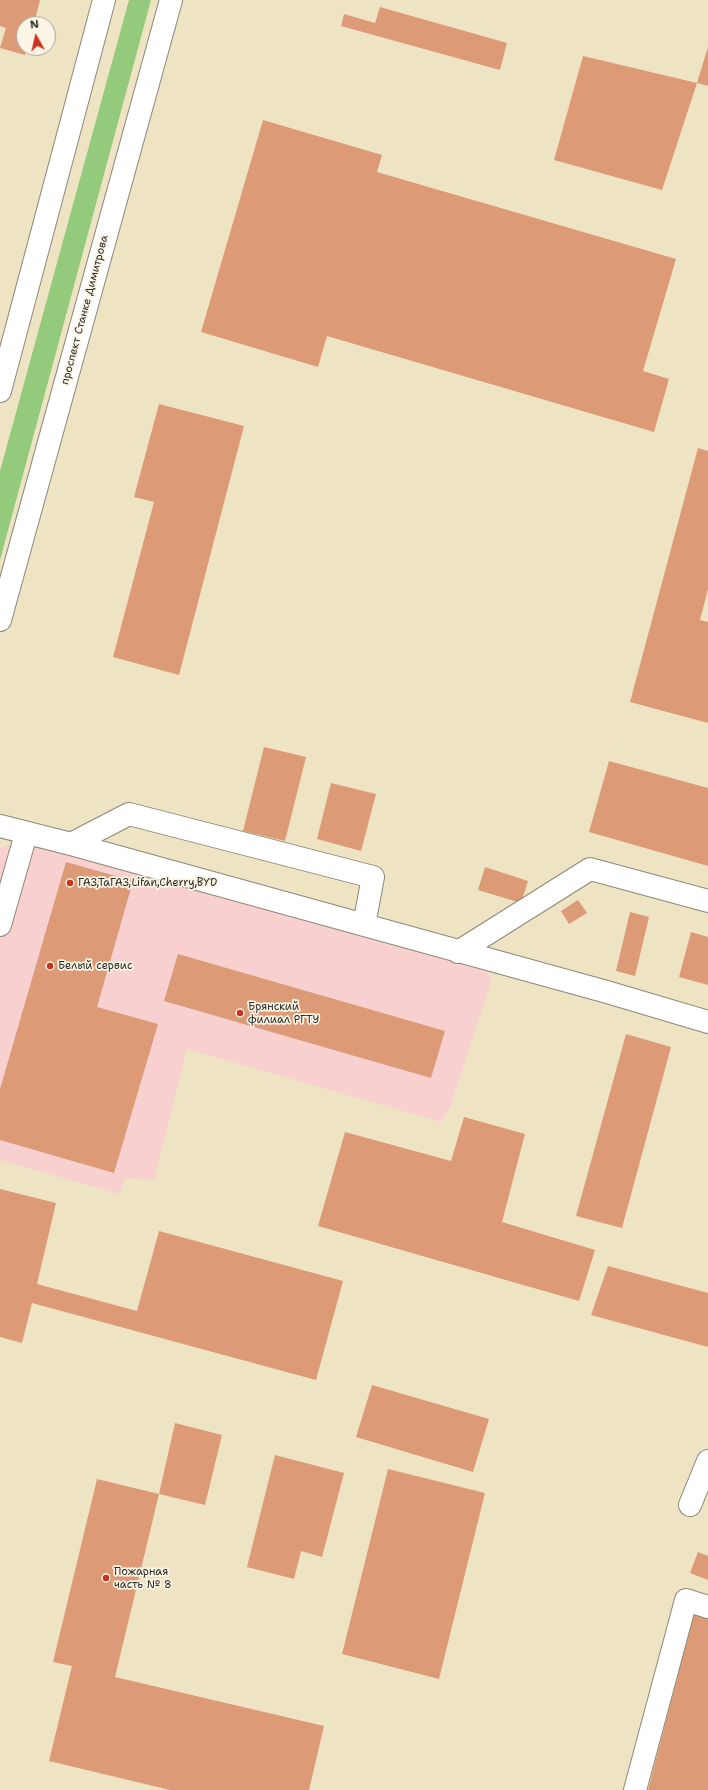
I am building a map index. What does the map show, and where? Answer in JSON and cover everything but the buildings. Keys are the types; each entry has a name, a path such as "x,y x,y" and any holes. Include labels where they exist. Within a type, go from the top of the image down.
{"main road":[{"path":"0,391 104,0"},
{"name":"проспект Станке Димитрова","path":"0,620 170,0"},
{"path":"72,844 129,814 373,877 364,925"},
{"path":"0,826 26,834 72,844 606,992 708,1022"},
{"path":"0,925 26,834"},
{"path":"458,952 590,869 708,901"},
{"path":"690,1505 708,1461"},
{"path":"635,1790 686,1600 708,1606"}],"shaded area":[{"name":"Брянский филиал РГТУ","path":"22,840 479,966 492,978 451,1105 441,1122 187,1049 154,1180 125,1178 119,1194 0,1160 0,848"}],"green space":[{"path":"129,0 151,0 0,560 0,471"}],"place":[{"name":"ГАЗ,ТаГАЗ,Lifan,Cherry,BYD","path":"70,883"},
{"name":"Белый сервис","path":"50,966"},
{"name":"Брянский филиал РГТУ","path":"240,1013"},
{"name":"Пожарная часть № 8","path":"106,1578"}]}
